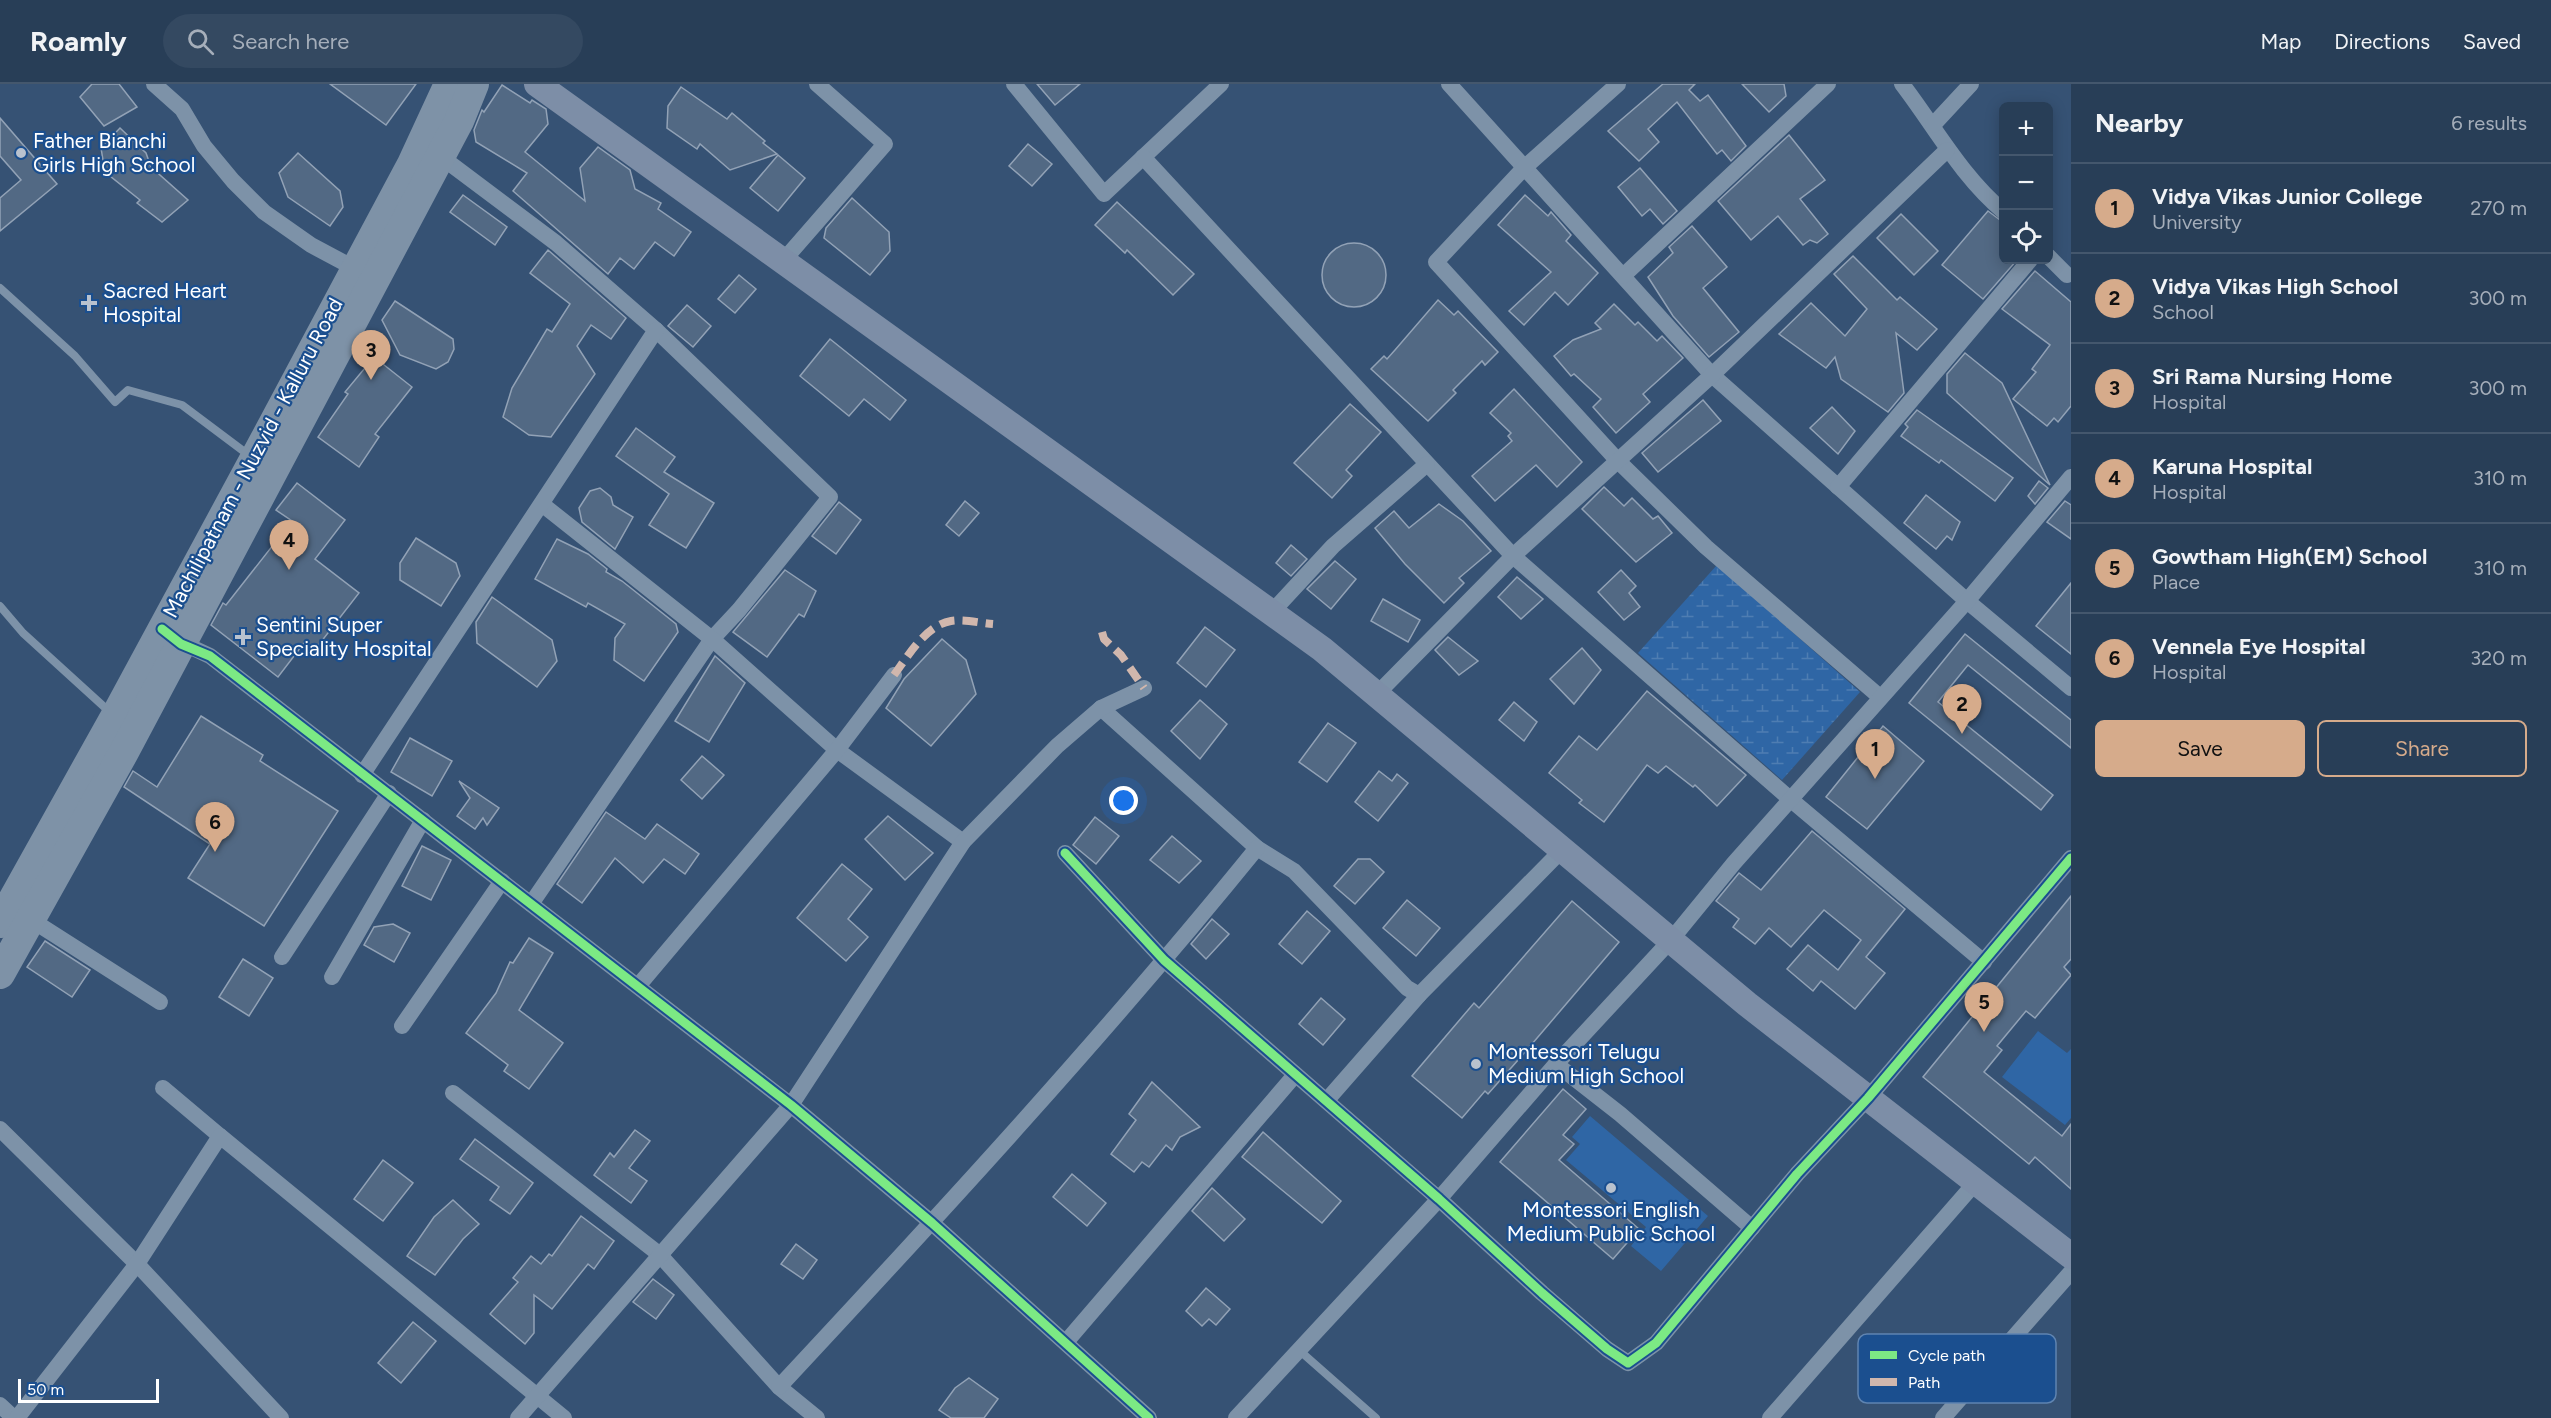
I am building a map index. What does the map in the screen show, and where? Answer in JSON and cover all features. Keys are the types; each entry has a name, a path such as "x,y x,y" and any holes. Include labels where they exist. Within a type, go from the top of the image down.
{"highway":[{"name":"Machilipatnam - Nuzvid - Kalluru Road","path":"262,468 354,268 412,164 448,84"},
{"name":"Machilipatnam - Nuzvid - Kalluru Road","path":"0,974 30,919 171,636 262,468 440,156 474,84"},
{"name":"Machilipatnam - Nuzvid - Kalluru Road","path":"0,922 116,717 171,636"}],"main road":[{"path":"537,84 1322,649 1747,1004 2071,1256"}],"street":[{"path":"154,84 182,109 204,146 233,181 264,212 311,245 354,268"},
{"path":"783,261 885,144 817,84"},
{"path":"1014,84 1104,194 1221,84"},
{"path":"1449,84 1712,375 1967,601 2071,688"},
{"path":"1618,84 1524,168 1436,262 1618,461 1706,547 1880,697"},
{"path":"1623,276 1828,84"},
{"path":"1902,84 1933,124 1947,150 2002,210"},
{"path":"1933,124 1971,84"},
{"path":"1376,695 1513,556 1712,375 1947,150"},
{"path":"440,156 556,243 656,330 830,497 739,610 712,639 531,904"},
{"path":"1143,157 1513,556 1790,799 1984,962"},
{"path":"2053,259 2070,274"},
{"path":"1838,487 2027,264"},
{"path":"362,776 543,505 656,330"},
{"path":"1271,613 1333,546 1427,464"},
{"path":"1236,1418 1439,1199 1556,1064 1671,940 1790,799 2068,485"},
{"path":"543,505 712,639 837,750 963,842"},
{"path":"171,636 210,656 362,776 388,793 791,1104 932,1223 1149,1418"},
{"path":"638,986 837,750 894,675"},
{"path":"518,1418 791,1104 963,842 1057,746 1101,708 1144,688"},
{"path":"1101,708 1257,848 1294,871 1407,988 1419,995"},
{"path":"282,957 388,793"},
{"path":"332,977 423,820"},
{"path":"779,1387 932,1223 1164,960 1257,848"},
{"path":"1327,1100 1419,995 1563,850"},
{"path":"1065,853 1164,960 1295,1075 1327,1100 1542,1293 1607,1349 1628,1363 1656,1343 1797,1174 1868,1098 2071,858"},
{"path":"402,1026 502,881"},
{"path":"30,919 160,1002"},
{"path":"1556,1064 1638,1129 1752,1228"},
{"path":"1066,1342 1295,1075"},
{"path":"163,1088 564,1418"},
{"path":"453,1093 659,1254 779,1387 817,1418"},
{"path":"0,1129 137,1264 281,1418"},
{"path":"0,1405 15,1418 137,1264 220,1136"},
{"path":"1770,1418 1976,1182"},
{"path":"2017,1334 2071,1272"},
{"path":"1943,1418 1956,1403"}],"lane":[{"path":"0,288 75,356 115,402 128,390 182,405 262,468"},
{"path":"0,606 23,633 116,717"},
{"path":"1300,1351 1376,1418"}],"green space":[{"path":"1717,565 1860,692 1782,780 1638,653"},
{"path":"2038,1031 2067,1053 2071,1049 2071,1118 2065,1125 2002,1077"},
{"path":"1590,1116 1708,1216 1661,1271 1631,1246 1646,1227 1566,1160 1580,1144 1572,1137"}],"building":[{"path":"92,84 119,84 137,107 104,126 80,97"},
{"path":"330,84 416,84 386,125"},
{"path":"1037,84 1080,84 1055,105"},
{"path":"1663,84 1695,84 1689,90 1700,101 1708,95 1746,146 1731,161 1722,150 1717,154 1677,102 1648,129 1659,142 1639,161 1608,131"},
{"path":"1742,84 1784,84 1786,96 1769,112"},
{"path":"502,85 530,103 532,100 546,109 548,124 525,152 585,201 580,168 598,147 630,170 635,189 661,203 658,209 691,232 674,256 655,242 634,269 620,258 608,274 513,191 527,173 476,142 474,130 482,110 484,112"},
{"path":"681,87 727,119 732,113 777,154 730,170 700,144 697,149 667,128 668,106"},
{"path":"0,118 57,184 0,231 0,198 21,180 0,156"},
{"path":"120,128 146,153 151,167 188,200 162,222 137,203 140,200 105,172 101,148"},
{"path":"1789,135 1825,180 1800,199 1828,234 1817,243 1810,240 1803,245 1778,216 1751,240 1718,201"},
{"path":"1028,144 1052,164 1032,186 1009,166"},
{"path":"298,153 340,191 343,207 330,226 288,197 279,173"},
{"path":"778,155 805,178 778,211 750,188"},
{"path":"1640,168 1677,211 1663,224 1650,209 1642,216 1618,187"},
{"path":"463,195 507,227 495,245 450,212"},
{"path":"1525,195 1548,216 1551,212 1571,235 1566,241 1598,273 1568,305 1555,292 1524,325 1509,311 1551,272 1498,225"},
{"path":"852,198 889,232 890,251 870,275 824,238 826,228"},
{"path":"1117,202 1194,274 1173,295 1127,250 1125,253 1095,225"},
{"path":"1988,211 1999,219 1999,264 2014,264 1983,299 1942,265"},
{"path":"1901,214 1938,251 1914,275 1877,238"},
{"path":"1692,226 1727,267 1703,288 1739,332 1709,357 1673,316 1648,277 1673,253 1669,247"},
{"path":"1348,243 1360,243 1377,252 1384,263 1386,275 1384,287 1377,298 1360,307 1348,307 1336,302 1327,293 1322,281 1322,269 1327,257 1336,248"},
{"path":"548,250 626,318 611,339 591,325 577,346 595,374 551,437 529,435 503,417 512,388 547,329 552,332 570,304 530,273"},
{"path":"1853,256 1897,300 1900,297 1937,329 1917,350 1896,333 1904,393 1888,412 1841,379 1835,357 1826,368 1779,334 1811,303 1845,336 1867,309 1834,274"},
{"path":"2035,271 2071,302 2071,406 2058,422 2054,418 2047,426 2013,399 2036,372 2032,369 2050,345 2002,309"},
{"path":"739,275 756,289 735,313 718,299"},
{"path":"1438,300 1454,315 1458,311 1498,352 1485,365 1482,361 1453,390 1456,393 1428,421 1371,369 1384,356 1387,359"},
{"path":"395,301 453,339 454,349 448,362 436,369 400,355 382,320"},
{"path":"1614,304 1635,325 1638,322 1657,341 1662,336 1683,358 1643,394 1650,402 1616,433 1593,407 1601,399 1574,374 1571,376 1554,356 1573,340 1601,329 1595,323"},
{"path":"687,305 711,326 693,347 668,326"},
{"path":"830,339 906,400 890,420 864,399 849,416 800,376"},
{"path":"1965,353 2002,383 2050,485 1947,393 1947,374"},
{"path":"374,357 412,387 375,434 379,437 359,467 318,437 348,394 345,392"},
{"path":"1514,389 1582,462 1557,487 1536,465 1495,501 1472,476 1512,441 1508,436 1511,433 1490,413"},
{"path":"1703,400 1721,421 1658,472 1642,453"},
{"path":"1350,404 1381,432 1346,470 1352,476 1332,498 1294,463"},
{"path":"1832,407 1855,431 1838,454 1810,428"},
{"path":"1917,410 2013,478 1995,501 1941,460 1939,463 1901,436 1908,427 1905,424"},
{"path":"636,428 675,457 664,472 714,503 686,548 649,525 669,494 616,456"},
{"path":"2039,481 2048,488 2035,504 2028,496"},
{"path":"297,483 345,520 315,559 359,593 314,651 304,643 278,677 211,625 223,603 226,605 292,521 276,510"},
{"path":"1604,487 1624,506 1632,498 1653,519 1658,516 1672,533 1636,562 1582,509"},
{"path":"600,488 611,497 613,505 633,517 615,549 582,522 579,508 590,491"},
{"path":"1926,495 1960,522 1952,540 1947,536 1936,549 1904,523"},
{"path":"965,501 979,513 959,536 946,525"},
{"path":"2065,501 2071,505 2071,539 2047,522"},
{"path":"839,502 861,520 836,554 812,536"},
{"path":"1439,504 1463,521 1491,551 1459,578 1464,583 1444,603 1405,564 1375,528 1394,511 1409,528"},
{"path":"416,538 456,563 460,576 441,606 400,580 400,563"},
{"path":"557,539 588,554 607,569 606,572 622,581 676,624 678,632 644,681 614,660 615,638 625,624 588,603 586,607 535,579"},
{"path":"1291,545 1307,559 1291,576 1276,563"},
{"path":"1335,561 1356,579 1331,609 1307,589"},
{"path":"785,570 816,591 804,617 799,614 767,657 733,632"},
{"path":"1621,570 1636,586 1629,593 1640,607 1624,620 1598,592"},
{"path":"1517,577 1543,599 1521,619 1498,597"},
{"path":"2071,583 2071,654 2036,626"},
{"path":"492,597 552,640 557,661 537,687 477,643 476,622"},
{"path":"1383,599 1420,620 1408,642 1371,621"},
{"path":"1205,627 1235,650 1206,687 1177,663"},
{"path":"1965,634 2071,720 2071,748 1968,665 1938,702 2053,795 2041,810 1909,703"},
{"path":"1448,637 1478,661 1459,675 1435,650"},
{"path":"942,639 966,660 976,694 931,746 886,708 904,679"},
{"path":"1582,648 1601,670 1574,704 1550,679"},
{"path":"715,656 745,683 709,742 675,721"},
{"path":"1647,691 1746,775 1717,806 1695,785 1693,787 1666,766 1658,773 1647,765 1604,822 1579,803 1582,800 1549,773 1579,736 1597,750"},
{"path":"1200,700 1227,724 1200,759 1171,731"},
{"path":"1514,702 1537,722 1524,741 1499,720"},
{"path":"201,716 263,755 260,761 338,811 264,926 188,878 210,844 124,787 133,771 157,787"},
{"path":"1328,723 1356,743 1327,782 1299,762"},
{"path":"1883,726 1924,761 1867,829 1826,797"},
{"path":"410,738 452,761 432,796 391,772"},
{"path":"702,756 724,775 702,799 681,780"},
{"path":"1379,771 1392,781 1397,774 1408,783 1378,821 1355,802"},
{"path":"459,781 499,808 487,825 483,818 475,829 457,816 470,798"},
{"path":"606,812 645,839 657,824 699,854 685,874 664,859 643,883 615,858 582,903 557,884"},
{"path":"888,816 933,853 905,880 865,839"},
{"path":"1095,817 1119,836 1096,864 1073,845"},
{"path":"1812,831 1905,909 1866,957 1885,973 1855,1009 1821,981 1813,991 1787,969 1808,945 1838,970 1861,940 1824,910 1791,947 1769,928 1755,944 1733,927 1739,919 1716,901 1739,873 1761,890"},
{"path":"1172,836 1201,861 1179,883 1150,860"},
{"path":"422,846 451,860 431,900 402,886"},
{"path":"1358,859 1370,859 1384,872 1355,904 1334,886"},
{"path":"842,864 872,889 848,919 868,937 846,961 797,918"},
{"path":"2071,896 2071,959 2064,967 2071,975 2035,1018 2026,1011 1997,1046 2002,1050 1984,1072 2062,1136 2071,1124 2071,1189 2035,1157 2029,1164 1923,1077"},
{"path":"1407,900 1440,928 1416,956 1383,928"},
{"path":"1572,901 1619,942 1488,1094 1485,1091 1462,1118 1412,1076 1474,1003 1479,1008"},
{"path":"1307,911 1330,931 1302,964 1279,944"},
{"path":"1212,919 1229,934 1206,959 1191,944"},
{"path":"393,924 410,933 394,962 364,945 374,927"},
{"path":"529,938 553,953 519,1010 563,1043 529,1089 504,1071 508,1065 466,1033 496,993 510,962 513,963"},
{"path":"45,941 90,970 72,997 27,967"},
{"path":"243,959 273,978 249,1016 219,997"},
{"path":"1321,998 1345,1019 1323,1045 1299,1024"},
{"path":"1152,1082 1200,1127 1180,1137 1172,1150 1166,1145 1149,1167 1142,1162 1134,1172 1111,1154 1136,1120 1129,1114"},
{"path":"1563,1089 1586,1109 1563,1135 1574,1144 1559,1160 1639,1229 1613,1259 1500,1162"},
{"path":"635,1130 650,1141 629,1168 647,1181 631,1203 594,1175 610,1153 614,1157"},
{"path":"1263,1132 1341,1201 1322,1223 1242,1157"},
{"path":"475,1139 533,1183 510,1214 490,1200 499,1187 460,1159"},
{"path":"383,1160 413,1183 383,1221 354,1199"},
{"path":"1072,1174 1106,1203 1087,1226 1053,1197"},
{"path":"1212,1188 1245,1219 1224,1241 1192,1211"},
{"path":"453,1200 479,1224 463,1239 435,1275 407,1256 434,1217"},
{"path":"581,1216 614,1241 594,1269 588,1264 552,1309 534,1295 534,1333 525,1344 490,1314 518,1282 513,1278 531,1256 541,1264 549,1254 552,1256"},
{"path":"796,1244 817,1260 803,1279 781,1264"},
{"path":"653,1279 674,1295 656,1319 633,1302"},
{"path":"1206,1288 1230,1309 1216,1325 1209,1319 1202,1326 1186,1311"},
{"path":"413,1322 436,1341 401,1383 378,1363"},
{"path":"969,1378 998,1399 984,1418 951,1418 939,1410 955,1388"}],"marked path":[{"path":"894,675 918,642 934,628 951,621 961,620 993,624"},
{"path":"1102,632 1104,639 1121,655 1144,688"}],"cycle path":[{"path":"162,629 181,644 210,656 791,1105 932,1223 1149,1418"},
{"path":"1065,853 1164,960 1439,1199 1542,1293 1607,1349 1628,1363 1656,1343 1797,1174 1868,1098 2071,858"}],"place":[{"name":"Father Bianchi Girls High School","path":"21,153"},
{"name":"Sacred Heart Hospital","path":"89,303"},
{"name":"Sri Rama Nursing Home","path":"371,380"},
{"name":"Karuna Hospital","path":"289,570"},
{"name":"Sentini Super Speciality Hospital","path":"243,637"},
{"name":"Vidya Vikas High School","path":"1962,734"},
{"name":"Vidya Vikas Junior College","path":"1875,779"},
{"name":"Vennela Eye Hospital","path":"215,852"},
{"name":"Gowtham High(EM) School","path":"1984,1032"},
{"name":"Montessori Telugu Medium High School","path":"1476,1064"},
{"name":"Montessori English Medium Public School","path":"1611,1188"}]}
